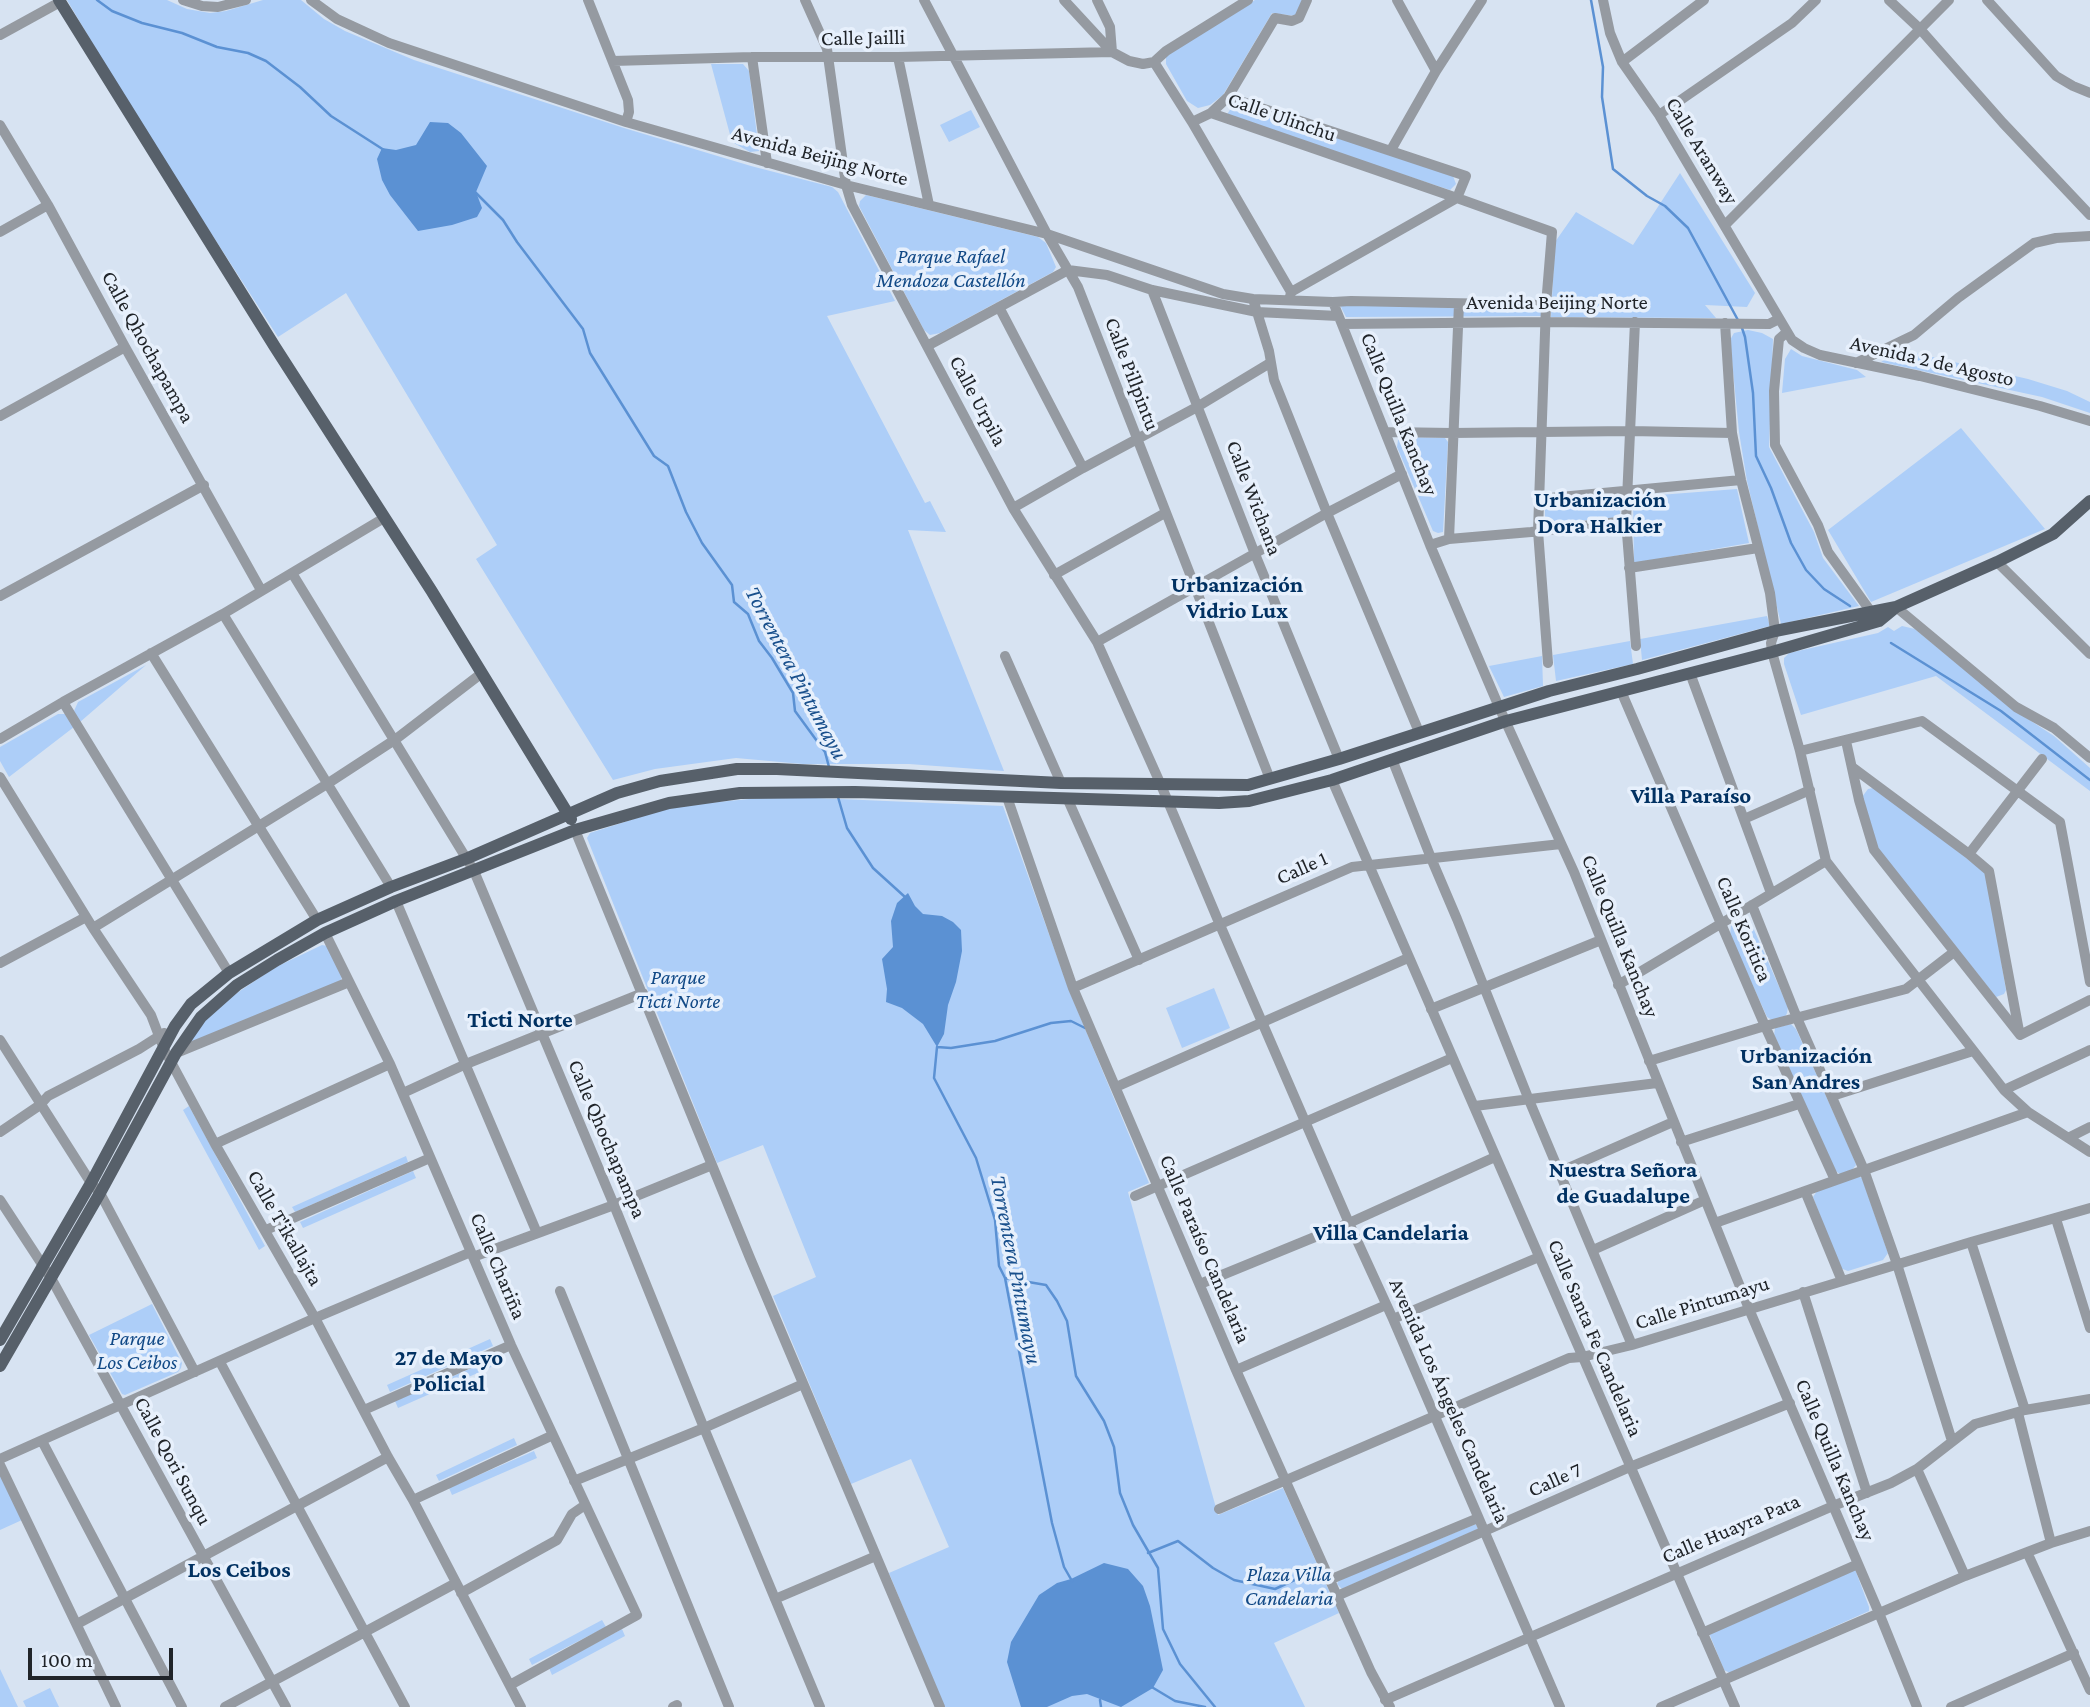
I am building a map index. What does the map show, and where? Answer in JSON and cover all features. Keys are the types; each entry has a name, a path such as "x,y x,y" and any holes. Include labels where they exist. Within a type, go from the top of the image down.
{"main road":[{"path":"60,1 482,673 568,813 575,830"},
{"path":"170,1055 175,1026 191,1004 229,973 317,920 617,793 660,781 737,769 1060,783 1248,785 1339,759 1549,691 1775,631 1896,607 2053,534 2090,501"},
{"path":"0,1366 51,1278 95,1188 170,1055 201,1017 218,1000 277,960 325,933 396,901 575,830 649,808 702,797 740,793 855,792 1068,800 1219,803 1250,801 1332,780 1506,721 1772,652 1879,621 1896,607"},
{"path":"0,1340 42,1266 95,1188"}],"street":[{"path":"183,0 202,6 218,7 246,0"},
{"path":"588,0 628,100 626,122"},
{"name":"Calle Urpila","path":"805,0 827,49 846,185 852,205 1013,508 1097,642 1168,802"},
{"name":"Calle Pillpintu","path":"924,0 1047,234 1078,287 1269,779"},
{"path":"1097,0 1110,27 1112,52"},
{"path":"1071,2 1112,52 1129,61 1143,64 1154,62 1166,51 1248,0"},
{"path":"1211,113 1228,97 1275,18 1292,21 1299,19 1307,0"},
{"path":"1396,0 1436,71"},
{"path":"1391,150 1436,71 1482,0"},
{"name":"Calle Aranway","path":"1602,0 1610,33 1622,62 1660,115 1779,319"},
{"path":"1622,62 1704,0"},
{"path":"1660,115 1792,23 1816,0"},
{"path":"1889,0 1920,29 2003,123 2090,215"},
{"path":"1724,225 1949,0"},
{"path":"1987,0 2056,76 2090,93"},
{"path":"0,35 60,1"},
{"name":"Avenida Beijing Norte","path":"319,2 337,19 389,43 626,122 846,185 1047,234 1223,294 1253,299 1290,296 1333,302 1546,305"},
{"name":"Calle Jailli","path":"613,61 1112,52"},
{"path":"752,57 767,163"},
{"path":"898,57 929,205"},
{"path":"1154,62 1192,122 1290,296 1457,198 1466,176 1228,97"},
{"name":"Calle Ulinchu","path":"1192,122 1211,113 1552,232 1546,305"},
{"name":"Calle Qhochapampa","path":"0,125 48,205 261,590"},
{"path":"0,232 48,205"},
{"path":"1856,363 1914,335 1958,298 2034,243 2056,238 2090,236"},
{"path":"927,346 1068,270"},
{"name":"Avenida Beijing Norte","path":"1068,270 1107,275 1152,290 1257,312 1340,320 1769,324 1779,319"},
{"name":"Calle Wichana","path":"1152,290 1255,554 1339,759"},
{"path":"1253,299 1269,351 1274,380 1419,732"},
{"path":"1333,302 1340,320"},
{"path":"1449,539 1459,304"},
{"path":"1546,305 1538,531 1548,663"},
{"path":"999,307 1083,468"},
{"name":"Avenida 2 de Agosto","path":"1779,319 1792,340 1821,355 2040,405 2090,421"},
{"name":"Calle Quilla Kanchay","path":"1340,320 1430,545 1601,940 1749,1309 1879,1613 1916,1707"},
{"path":"1635,322 1626,521 1636,646"},
{"path":"1735,323 1732,433 1741,480 1770,593 1775,631 1771,643 1772,652 1800,751 1826,861 2004,1090 2028,1112 2090,1152"},
{"path":"1787,332 1779,339 1774,391 1775,445 1818,525 1828,552 1879,621"},
{"path":"0,416 125,347"},
{"path":"1013,508 1197,407 1270,363"},
{"path":"1386,432 1732,433"},
{"path":"1097,642 1402,474"},
{"path":"1539,499 1741,480"},
{"path":"0,596 204,485"},
{"path":"1054,575 1165,513"},
{"path":"0,739 223,614 384,518"},
{"path":"1430,545 1449,539 1626,521"},
{"path":"1629,568 1758,548"},
{"path":"1997,562 2090,654"},
{"name":"Calle Qhochapampa","path":"292,573 468,858 820,1707"},
{"path":"1896,607 2016,707 2054,728 2090,758"},
{"path":"223,614 391,887"},
{"path":"151,653 317,920"},
{"path":"1005,656 1060,783"},
{"path":"93,928 396,739 482,673"},
{"path":"1690,673 1771,894"},
{"name":"Calle Koritica","path":"1621,691 1799,1104 1835,1180"},
{"path":"63,702 229,973"},
{"path":"1800,751 1922,721 2060,822 2090,982"},
{"path":"1846,741 1874,850 2020,1035"},
{"path":"1391,759 1632,1345"},
{"path":"1969,854 2042,759"},
{"path":"1852,767 1989,871 2020,1035"},
{"name":"Calle T'ikallajta","path":"0,779 151,1015 215,1144 315,1318 521,1707"},
{"name":"Calle Santa Fe Candelaria","path":"1332,780 1735,1707"},
{"path":"1744,819 1810,790"},
{"name":"Calle Paraíso Candelaria","path":"1007,797 1073,988 1236,1370 1387,1704"},
{"path":"1068,800 1139,960"},
{"name":"Avenida Los Ángeles Candelaria","path":"1168,802 1560,1707"},
{"path":"575,830 803,1384 940,1707"},
{"name":"Calle 1","path":"1073,988 1352,867 1561,844"},
{"path":"1618,985 1826,861"},
{"path":"396,901 537,1233"},
{"path":"1752,905 1797,1018 1864,1170 1897,1264 1952,1441"},
{"path":"0,962 86,917"},
{"name":"Calle Chariña","path":"325,933 403,1093 551,1436 637,1615 510,1685"},
{"path":"1431,1009 1601,940"},
{"path":"1649,1061 1765,1026 1906,989 1954,952"},
{"path":"1116,1087 1408,958"},
{"path":"170,1055 349,982"},
{"path":"1989,997 2002,999 2010,986"},
{"path":"403,1093 466,1064 643,993"},
{"path":"2020,1035 2090,1000"},
{"path":"0,1132 40,1105 48,1096 139,1049 175,1026"},
{"path":"0,1040 95,1188 195,1372"},
{"path":"2004,1090 2090,1050"},
{"path":"1832,1096 1973,1051"},
{"path":"1135,1196 1452,1058"},
{"path":"215,1144 390,1065"},
{"path":"1475,1106 1657,1083"},
{"path":"1681,1142 1799,1104"},
{"path":"1715,1223 2028,1112"},
{"path":"1559,1172 1673,1122"},
{"path":"2068,1138 2090,1127"},
{"path":"1200,1284 1349,1223 1495,1157"},
{"path":"266,1230 430,1158"},
{"path":"0,1459 315,1318 472,1255 614,1205 712,1165"},
{"path":"1805,1191 1842,1281"},
{"name":"Calle Qori Sunqu","path":"0,1200 51,1278 286,1707"},
{"path":"1593,1250 1705,1200"},
{"name":"Calle Pintumayu","path":"1219,1509 1569,1358 1632,1345 2090,1208"},
{"path":"2056,1219 2090,1328"},
{"path":"1971,1242 2021,1411 2051,1543"},
{"path":"1393,1319 1539,1257"},
{"path":"560,1291 729,1707"},
{"path":"1803,1292 1867,1493"},
{"path":"1236,1370 1386,1305"},
{"path":"364,1410 511,1345"},
{"path":"220,1362 405,1707"},
{"path":"574,1481 803,1384"},
{"name":"Calle Huayra Pata","path":"1387,1704 1530,1637 1891,1483 1917,1469 1975,1423 2021,1411 2090,1399"},
{"name":"Calle 7","path":"1337,1597 1630,1467 1790,1403"},
{"path":"413,1500 551,1436"},
{"path":"42,1441 181,1707"},
{"path":"77,1624 388,1457"},
{"path":"0,1465 117,1707"},
{"path":"1917,1469 1965,1576"},
{"path":"225,1707 364,1633 557,1540 572,1514 585,1505"},
{"path":"1329,1580 1478,1518"},
{"path":"1661,1707 1965,1576 2090,1531"},
{"path":"2028,1552 2090,1690"},
{"path":"775,1600 876,1556"},
{"path":"1702,1633 1858,1564"},
{"path":"1951,1707 2074,1653"}],"green space":[{"path":"67,0 167,0 187,9 210,13 263,0 301,0 324,19 345,31 414,60 624,128 832,187 838,192 895,301 827,316 925,503 930,501 946,532 908,530 1004,771 909,764 803,764 736,758 655,769 613,780 476,559 497,545 346,293 278,337 131,109"},
{"path":"1255,0 1303,0 1296,16 1272,13 1223,95 1210,105 1198,108 1187,101 1166,64 1166,55"},
{"path":"711,64 743,64 749,71 759,151 750,152 732,142"},
{"path":"1235,102 1453,176 1456,184 1450,190 1226,116"},
{"path":"971,110 980,127 949,142 940,125"},
{"path":"1680,173 1755,293 1747,307 1705,305 1716,318 1551,317 1555,242 1576,212 1633,245"},
{"name":"Parque Rafael Mendoza Castellón","path":"866,195 1038,237 1046,243 1056,267 1053,272 940,333 930,335 924,330 859,206"},
{"path":"1340,305 1541,308 1541,316 1346,317"},
{"path":"1748,330 1773,339 1769,447 1814,532 1823,558 1859,606 1781,624 1747,481 1739,432 1730,340 1734,333"},
{"path":"1791,349 1802,356 1857,370 1866,377 1782,393 1785,359"},
{"path":"1902,350 2028,379 2067,391 2090,402 2090,413 2042,397 1881,362"},
{"path":"1961,428 2045,529 1871,602 1828,530"},
{"path":"1404,437 1445,438 1448,442 1443,532 1433,531 1397,447 1398,440"},
{"path":"1737,489 1749,543 1634,563 1633,497"},
{"path":"1621,498 1620,517 1545,524 1545,504"},
{"path":"1767,616 1770,626 1642,660 1640,639"},
{"path":"1902,626 1915,629 2011,708 2054,736 2090,768 2090,791 1936,676 1801,715 1784,664 1784,658 1789,653 1878,633 1888,627 1894,631"},
{"path":"1630,641 1633,664 1556,681 1553,655"},
{"path":"1542,656 1543,686 1504,697 1489,666"},
{"path":"146,665 80,722 74,711 78,702"},
{"path":"58,714 65,714 74,727 9,777 0,761 0,747"},
{"path":"1873,788 1986,873 2006,990 2004,994 1996,997 1878,849 1862,797 1868,789"},
{"path":"760,798 1003,806 1069,990 1149,1183 1128,1192 1218,1515 1283,1488 1339,1613 1274,1643 1305,1707 944,1707 889,1573 949,1547 911,1459 851,1484 773,1296 816,1277 763,1145 717,1163 587,838 590,833 659,811 687,805"},
{"path":"1743,919 1751,923 1788,1007 1785,1017 1772,1020 1767,1017 1730,935 1731,926"},
{"path":"322,945 327,946 342,976 341,981 193,1042 191,1040 203,1023 231,997 274,968"},
{"path":"1214,988 1230,1028 1182,1048 1166,1008"},
{"path":"1791,1024 1796,1029 1855,1161 1856,1165 1852,1170 1840,1174 1834,1170 1774,1036 1775,1028"},
{"path":"189,1106 265,1246 259,1250 183,1110"},
{"path":"406,1156 408,1162 295,1212 292,1207"},
{"path":"413,1171 416,1178 303,1228 300,1222"},
{"path":"1858,1176 1862,1178 1888,1253 1883,1260 1848,1271 1840,1268 1813,1197 1817,1191"},
{"name":"Parque Los Ceibos","path":"152,1304 182,1363 181,1368 178,1372 125,1395 89,1335"},
{"path":"490,1339 493,1346 390,1392 387,1385"},
{"path":"495,1358 498,1364 398,1408 395,1401"},
{"path":"514,1438 517,1445 439,1481 436,1475"},
{"path":"534,1451 537,1458 452,1495 449,1488"},
{"path":"0,1474 22,1520 0,1530"},
{"path":"1476,1524 1478,1529 1342,1589 1337,1584 1339,1580"},
{"path":"1855,1569 1869,1611 1730,1673 1724,1670 1709,1633"},
{"path":"602,1620 606,1627 532,1665 529,1659"},
{"path":"622,1629 625,1636 552,1675 549,1668"},
{"path":"0,1669 18,1707 0,1707"},
{"path":"50,1688 59,1707 26,1707 23,1701"}],"shaded area":[{"path":"430,122 448,123 461,133 487,166 476,192 482,208 477,217 418,231 390,195 382,180 377,159 382,148 396,150 416,145"},
{"path":"908,893 923,914 942,916 961,930 962,951 956,982 948,1005 944,1034 937,1047 923,1024 902,1008 886,1002 887,989 882,959 893,947 891,921 897,903"},
{"path":"1104,1563 1128,1569 1143,1586 1150,1606 1163,1670 1153,1688 1121,1707 1087,1694 1072,1696 1047,1707 1021,1707 1007,1662 1011,1642 1039,1595 1057,1583"}],"waterway":[{"name":"Torrentera Pintumayu","path":"97,0 112,11 142,23 182,33 217,47 248,53 266,61 300,87 331,116 384,150"},
{"path":"1591,0 1603,67 1602,97 1613,169 1647,196 1665,206 1688,228 1739,322"},
{"name":"Torrentera Pintumayu","path":"475,192 503,220 583,329 590,353 654,456 668,466 686,512 702,543 732,585 734,602 748,614 759,641 793,693 795,711 825,752 829,767"},
{"path":"1742,328 1753,393 1756,456 1791,543 1806,570 1824,589 1850,606"},
{"path":"1891,643 2001,711 2090,780"},
{"name":"Torrentera Pintumayu","path":"838,797 847,828 873,868 905,897"},
{"path":"937,1047 951,1048 995,1041 1051,1023 1071,1021 1085,1028"},
{"name":"Torrentera Pintumayu","path":"937,1047 934,1078 976,1158 995,1220 999,1266 1005,1278 1052,1523 1064,1567 1072,1581"},
{"path":"1005,1278 1046,1285 1067,1321 1076,1376 1104,1421 1114,1447 1120,1493 1133,1525 1158,1568 1163,1629 1180,1664 1215,1707"},
{"path":"1148,1553 1178,1541 1213,1568 1234,1580 1275,1589 1301,1577 1317,1577"},
{"path":"1150,1686 1175,1701 1205,1707"},
{"name":"Torrentera Pintumayu","path":"1100,1700 1101,1707"}],"district":[{"name":"Urbanización Dora Halkier","path":"1600,513"},
{"name":"Urbanización Vidrio Lux","path":"1237,598"},
{"name":"Villa Paraíso","path":"1691,796"},
{"name":"Ticti Norte","path":"520,1020"},
{"name":"Urbanización San Andres","path":"1806,1069"},
{"name":"Nuestra Señora de Guadalupe","path":"1623,1183"},
{"name":"Villa Candelaria","path":"1391,1233"},
{"name":"27 de Mayo Policial","path":"449,1371"},
{"name":"Los Ceibos","path":"239,1570"}],"park label":[{"name":"Parque Ticti Norte","path":"678,990"},
{"name":"Plaza Villa Candelaria","path":"1289,1587"}]}
